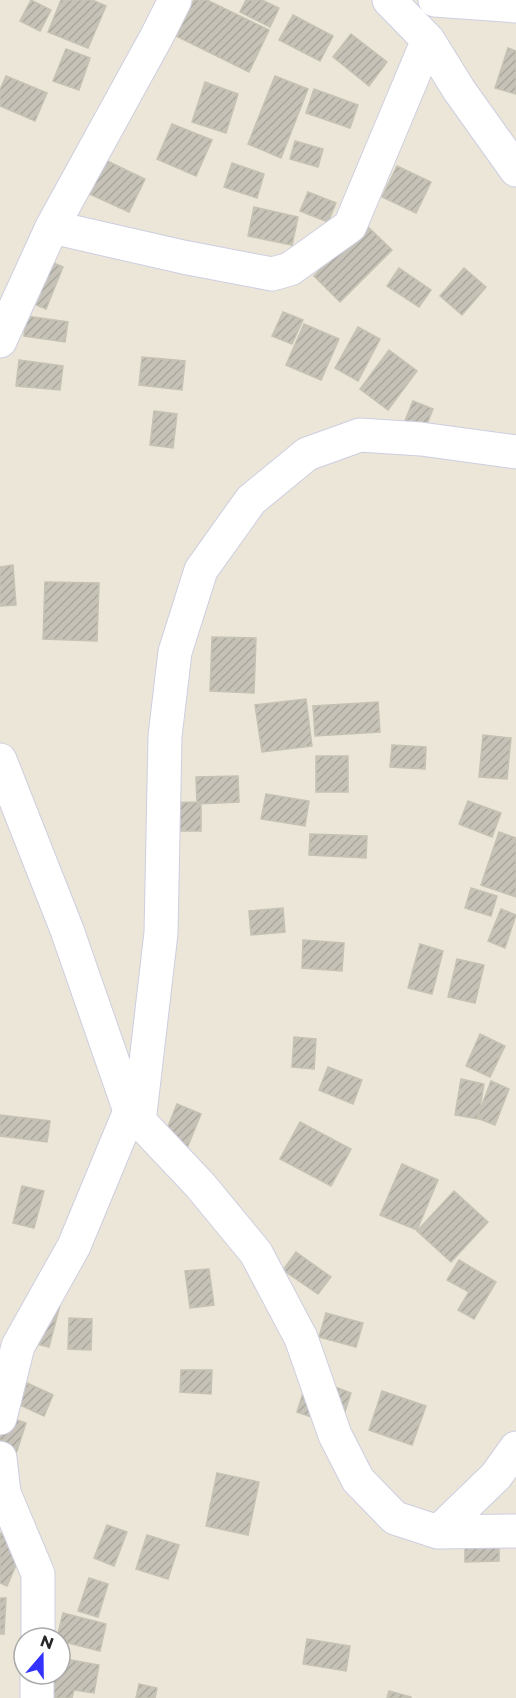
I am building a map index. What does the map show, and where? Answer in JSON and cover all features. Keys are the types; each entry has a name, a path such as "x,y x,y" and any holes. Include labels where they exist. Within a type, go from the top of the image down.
{"street":[{"path":"0,341 52,226 158,36 175,0"},
{"path":"389,0 428,40 459,90 516,170"},
{"path":"435,0 516,6"},
{"path":"52,226 183,257 272,274 290,269 350,226 428,40"},
{"path":"0,1418 18,1346 74,1246 134,1116 161,933 166,726 176,652 201,570 251,500 307,454 360,435 421,439 516,452"},
{"path":"0,760 67,930 134,1116 200,1185 256,1252 301,1338 335,1436 358,1480 395,1518 438,1532 516,1531"},
{"path":"438,1532 496,1476 516,1448"},
{"path":"0,1458 4,1493 38,1574 38,1626"}],"building":[{"path":"31,0 51,10 40,31 20,21"},
{"path":"61,0 92,0 106,6 88,48 48,32"},
{"path":"194,0 207,0 269,30 249,72 176,36"},
{"path":"246,0 262,0 279,8 270,27 240,12"},
{"path":"293,15 333,36 320,61 279,40"},
{"path":"351,34 387,62 369,86 333,57"},
{"path":"508,48 516,51 516,94 495,88"},
{"path":"66,49 90,58 79,90 53,81"},
{"path":"6,76 47,93 35,121 0,106 0,90"},
{"path":"275,76 308,89 281,158 248,144"},
{"path":"205,82 238,94 226,133 192,122"},
{"path":"314,89 358,105 350,128 306,113"},
{"path":"172,124 212,140 196,176 157,159"},
{"path":"295,141 323,149 318,167 290,159"},
{"path":"101,158 145,179 129,212 85,192"},
{"path":"232,163 264,174 257,198 224,187"},
{"path":"397,166 431,182 416,213 382,197"},
{"path":"308,192 336,203 328,222 300,211"},
{"path":"254,207 298,217 292,245 248,236"},
{"path":"365,224 392,250 340,302 314,276"},
{"path":"42,258 63,267 46,309 25,300"},
{"path":"399,268 431,290 419,307 387,286"},
{"path":"464,268 486,287 462,315 440,296"},
{"path":"283,312 303,320 292,344 272,336"},
{"path":"26,316 68,322 65,342 24,336"},
{"path":"304,324 339,339 321,380 286,365"},
{"path":"358,327 380,339 358,381 335,368"},
{"path":"389,350 417,371 388,410 360,389"},
{"path":"142,357 185,361 182,390 139,385"},
{"path":"19,360 63,366 60,390 16,386"},
{"path":"413,401 433,409 420,441 400,433"},
{"path":"154,411 177,414 173,448 150,445"},
{"path":"13,565 16,605 0,606 0,567"},
{"path":"45,582 99,583 97,641 43,639"},
{"path":"212,637 256,638 254,693 210,691"},
{"path":"306,699 312,746 262,752 255,705"},
{"path":"378,702 380,732 315,736 313,706"},
{"path":"483,735 511,738 507,779 479,777"},
{"path":"392,745 426,747 425,769 390,767"},
{"path":"316,756 348,756 348,792 316,792"},
{"path":"238,776 239,802 197,804 196,777"},
{"path":"266,794 309,801 305,826 261,819"},
{"path":"468,801 501,813 492,837 459,824"},
{"path":"201,802 201,831 154,831 154,803"},
{"path":"499,832 516,838 516,897 481,885"},
{"path":"310,834 367,836 366,858 309,855"},
{"path":"471,888 497,896 491,916 465,908"},
{"path":"283,908 285,932 251,935 249,911"},
{"path":"501,909 516,915 505,948 488,941"},
{"path":"303,940 344,943 342,971 302,968"},
{"path":"420,944 443,951 432,994 408,988"},
{"path":"457,959 484,965 475,1003 448,997"},
{"path":"480,1034 505,1046 490,1077 466,1066"},
{"path":"294,1037 316,1039 314,1069 292,1067"},
{"path":"328,1067 362,1080 353,1104 319,1090"},
{"path":"461,1079 484,1084 478,1119 455,1115"},
{"path":"491,1081 509,1089 495,1125 477,1118"},
{"path":"177,1104 201,1114 185,1153 161,1144"},
{"path":"0,1115 50,1121 47,1142 0,1136"},
{"path":"300,1122 351,1149 331,1186 280,1159"},
{"path":"402,1164 438,1180 417,1230 380,1215"},
{"path":"22,1186 44,1191 34,1228 13,1223"},
{"path":"454,1191 488,1222 451,1262 417,1231"},
{"path":"296,1252 331,1277 318,1294 283,1270"},
{"path":"459,1260 496,1282 474,1319 458,1310 469,1292 447,1280"},
{"path":"209,1269 214,1305 190,1308 185,1271"},
{"path":"60,1305 49,1347 25,1341"},
{"path":"326,1313 363,1323 356,1347 319,1337"},
{"path":"69,1318 92,1319 91,1350 68,1349"},
{"path":"181,1370 212,1370 211,1394 180,1392"},
{"path":"308,1377 351,1393 340,1427 297,1412"},
{"path":"27,1383 53,1395 44,1416 18,1404"},
{"path":"382,1391 426,1406 412,1445 369,1430"},
{"path":"7,1417 26,1423 14,1460 0,1455 0,1437"},
{"path":"217,1473 259,1482 248,1535 206,1526"},
{"path":"107,1525 127,1532 114,1566 94,1558"},
{"path":"0,1533 25,1544 7,1586 0,1583"},
{"path":"147,1535 179,1545 168,1579 136,1569"},
{"path":"499,1538 499,1561 465,1562 465,1539"},
{"path":"89,1578 108,1584 98,1617 78,1611"},
{"path":"0,1598 6,1598 4,1634 0,1634"},
{"path":"63,1613 106,1624 100,1651 72,1644 72,1626 60,1626"},
{"path":"307,1639 350,1646 346,1671 303,1664"},
{"path":"72,1660 99,1665 94,1693 74,1690 72,1698 33,1698 35,1686 72,1686"},
{"path":"139,1684 157,1688 155,1698 136,1698"},
{"path":"389,1691 411,1697 411,1698 387,1698"}]}
